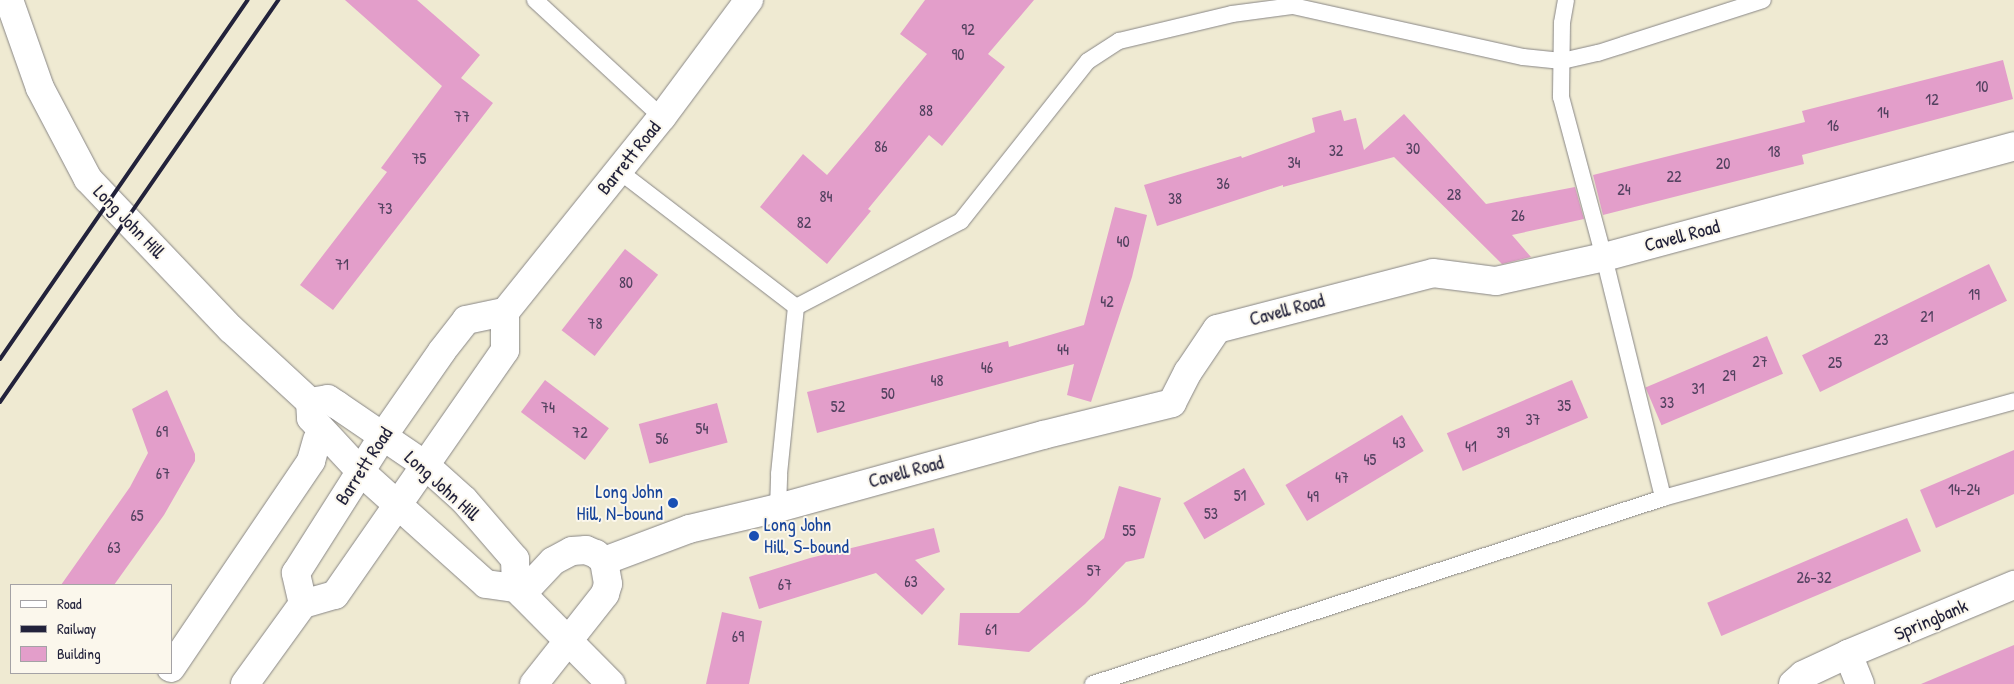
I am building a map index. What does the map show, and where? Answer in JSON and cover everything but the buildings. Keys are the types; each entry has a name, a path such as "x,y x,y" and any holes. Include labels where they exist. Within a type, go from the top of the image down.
{"main road":[{"name":"Long John Hill","path":"9,0 40,88 88,179 231,329 310,402 311,418 360,470 486,584 518,591 515,559 464,500 425,465 328,399 310,402"},
{"name":"Barrett Road","path":"303,604 296,573 360,470 466,320 505,312 662,117 748,0"},
{"name":"Cavell Road","path":"604,561 689,529 778,508 1043,435 1172,403 1188,372 1217,329 1433,273 1496,281 1604,257 2014,146"},
{"path":"245,684 303,604 335,595 505,350 505,312"},
{"path":"172,667 312,462 317,440"},
{"path":"534,684 568,641 605,594 608,584 604,561 596,554 586,550 572,551 553,561 518,591 568,641 611,684"},
{"name":"Springbank","path":"1793,684 1803,675 1848,654 2014,585"},
{"path":"1848,654 1860,684"}],"lane":[{"path":"535,0 662,117"},
{"path":"1566,0 1562,23 1561,97 1604,257 1663,498"},
{"path":"796,307 961,221 1088,61 1119,41 1232,14 1293,6 1524,57 1562,61 1598,53 1763,0"},
{"path":"618,170 796,307"},
{"path":"778,508 779,474 796,307"},
{"path":"1093,684 1663,498 2014,401"}],"railway":[{"path":"0,359 248,0"},
{"path":"0,402 278,0"}],"place":[{"name":"Long John Hill, N-bound","path":"673,503"},
{"name":"Long John Hill, S-bound","path":"754,536"}]}
